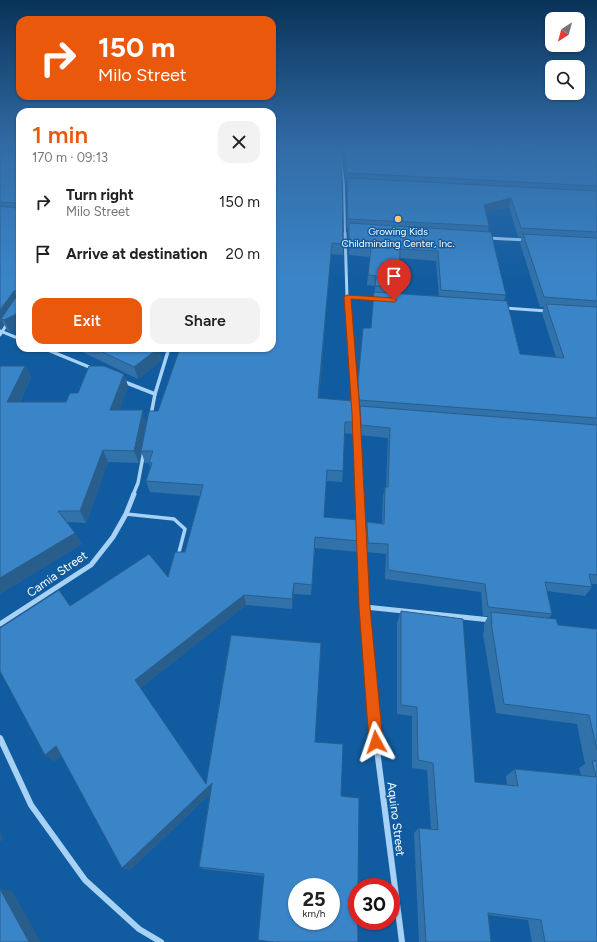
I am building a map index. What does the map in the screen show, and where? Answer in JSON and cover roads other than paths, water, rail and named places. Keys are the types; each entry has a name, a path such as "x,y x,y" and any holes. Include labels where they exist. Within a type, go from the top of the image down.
{"street":[{"name":"Aquino Street","path":"344,191 347,297 356,413 365,607 376,742 402,942"},
{"path":"487,238 526,240"},
{"path":"347,297 386,300"},
{"path":"496,307 550,311"},
{"path":"11,318 1,332 16,338"},
{"path":"52,352 99,371"},
{"path":"149,424 155,394 169,352"},
{"path":"120,380 155,394"},
{"path":"356,413 363,413"},
{"name":"Camia Street","path":"0,624 92,565 126,514 138,483 145,446"},
{"path":"365,607 496,621"},
{"path":"0,738 31,805 85,880 139,929 161,942"}],"lane":[{"path":"126,514 174,519 185,529 177,560"}],"place":[{"name":"Growing Kids Childminding Center, Inc.","path":"398,219"}]}
